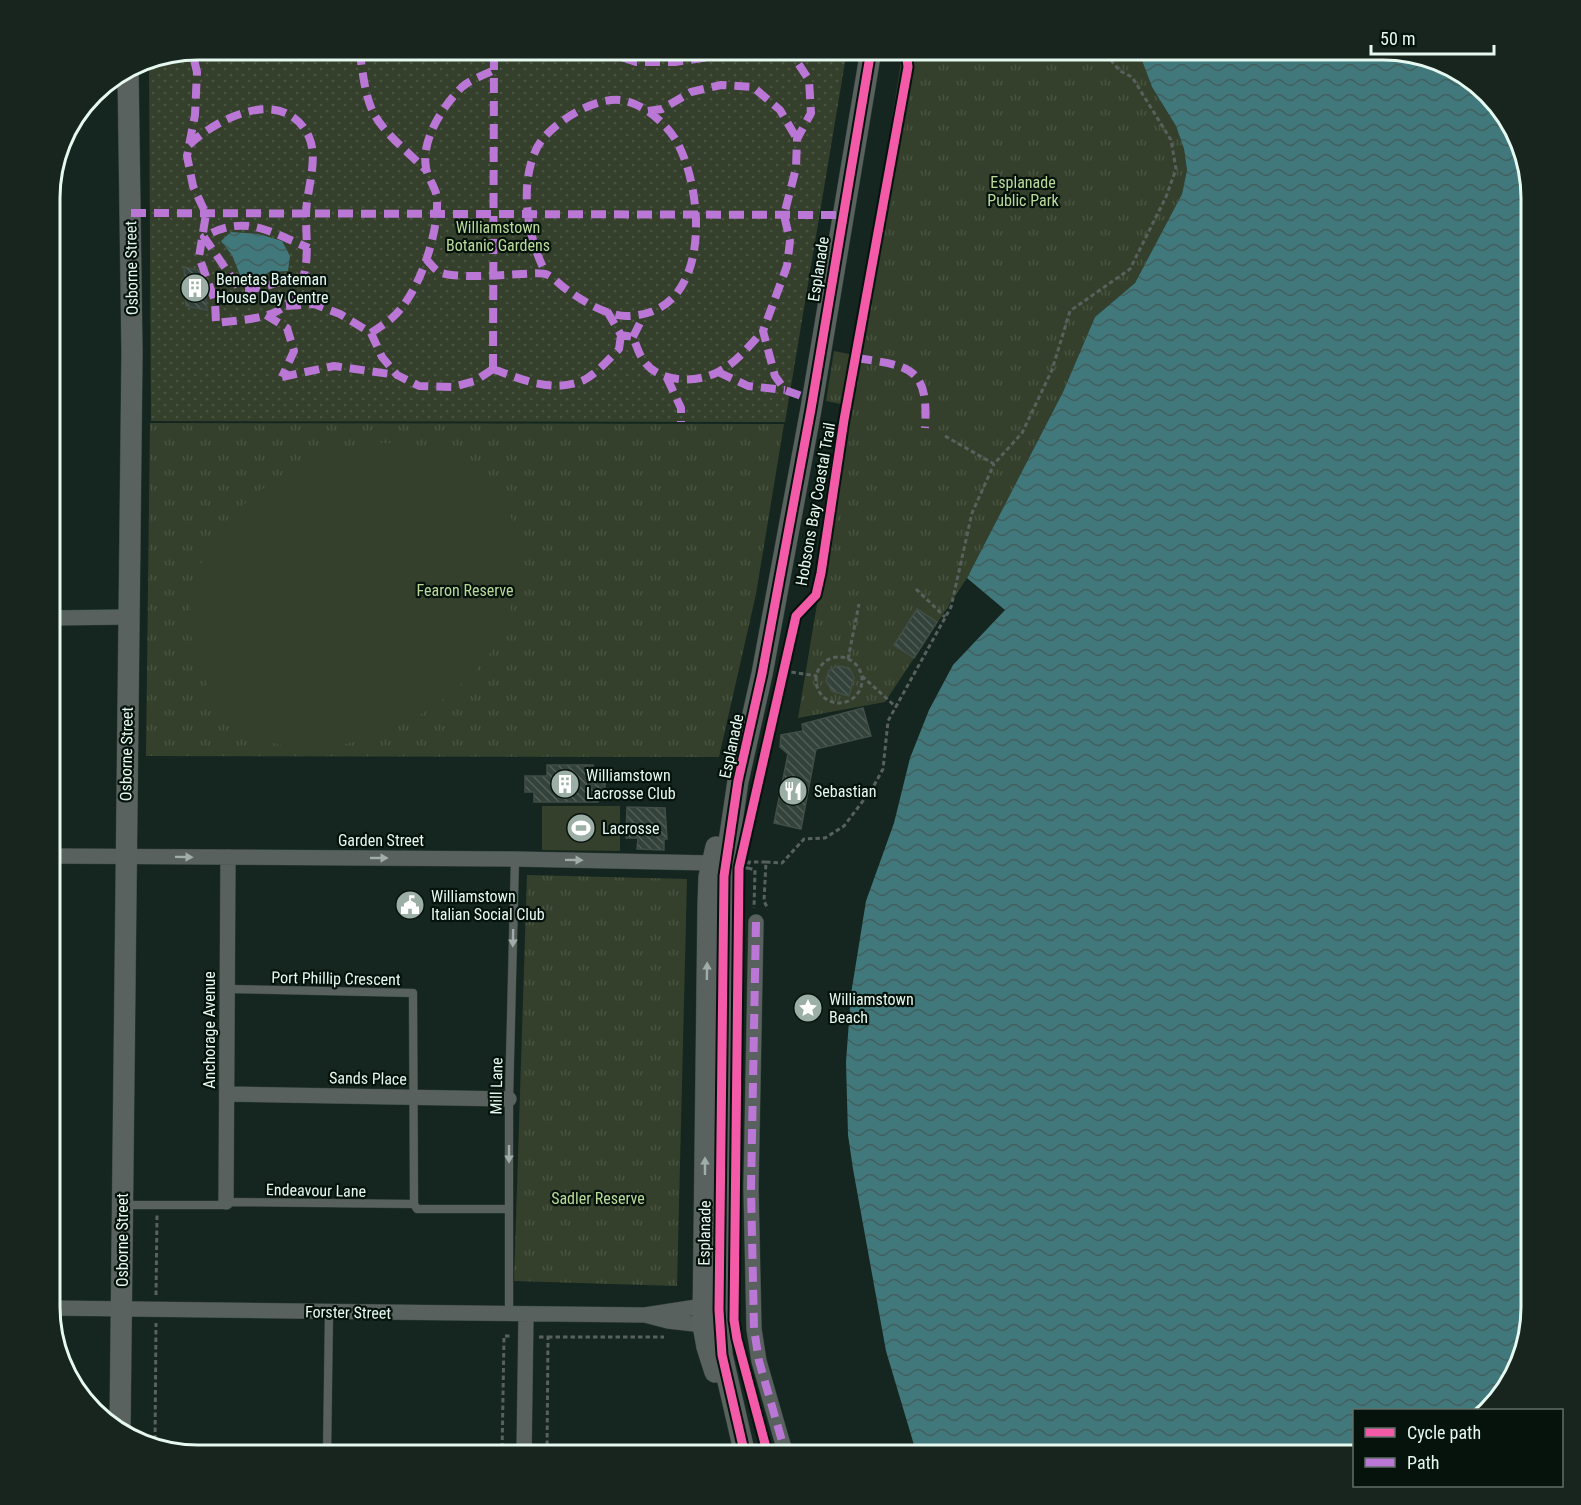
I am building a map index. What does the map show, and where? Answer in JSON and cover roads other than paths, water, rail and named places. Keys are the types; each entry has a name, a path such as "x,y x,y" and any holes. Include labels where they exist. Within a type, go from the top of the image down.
{"street":[{"name":"Esplanade","path":"742,1445 708,1352 708,906 733,864 738,782 787,544 868,60"},
{"name":"Osborne Street","path":"120,1421 132,353 130,78"},
{"path":"60,618 128,617"},
{"name":"Garden Street","path":"60,856 515,859 733,864"},
{"name":"Anchorage Avenue","path":"226,1202 228,857"},
{"path":"756,922 752,1176 754,1329 759,1361 783,1445"},
{"name":"Sands Place","path":"227,1094 509,1099"},
{"name":"Forster Street","path":"60,1308 645,1315 668,1321 707,1313"},
{"path":"524,1445 525,1315"}],"lane":[{"name":"Mill Lane","path":"509,1315 509,1099 515,859"},
{"name":"Port Phillip Crescent","path":"227,989 413,993 414,1204"},
{"name":"Endeavour Lane","path":"122,1205 222,1205 226,1202 414,1204 417,1209 508,1209"},
{"path":"327,1445 329,1312"}],"water":[{"path":"1142,60 1401,61 1444,74 1474,94 1498,122 1514,154 1521,189 1520,1325 1507,1368 1487,1398 1476,1409 1353,1409 1353,1445 914,1445 886,1351 848,1135 846,1062 851,994 866,901 894,823 910,758 929,710 953,665 1005,610 967,578 1063,392 1095,317 1135,283 1182,194 1187,170 1184,149 1176,126 1152,87"},
{"path":"231,232 259,234 282,241 290,256 288,271 269,272 256,281 240,275 232,255 221,241"}],"place":[{"name":"Benetas Bateman House Day Centre","path":"195,288"},
{"name":"Williamstown Lacrosse Club","path":"565,784"},
{"name":"Sebastian","path":"793,791"},
{"name":"Lacrosse","path":"581,828"},
{"name":"Williamstown Italian Social Club","path":"410,905"},
{"name":"Williamstown Beach","path":"808,1008"}],"park label":[{"name":"Esplanade Public Park","path":"1023,191"},
{"name":"Williamstown Botanic Gardens","path":"498,236"},
{"name":"Fearon Reserve","path":"465,590"},
{"name":"Sadler Reserve","path":"598,1198"}]}
